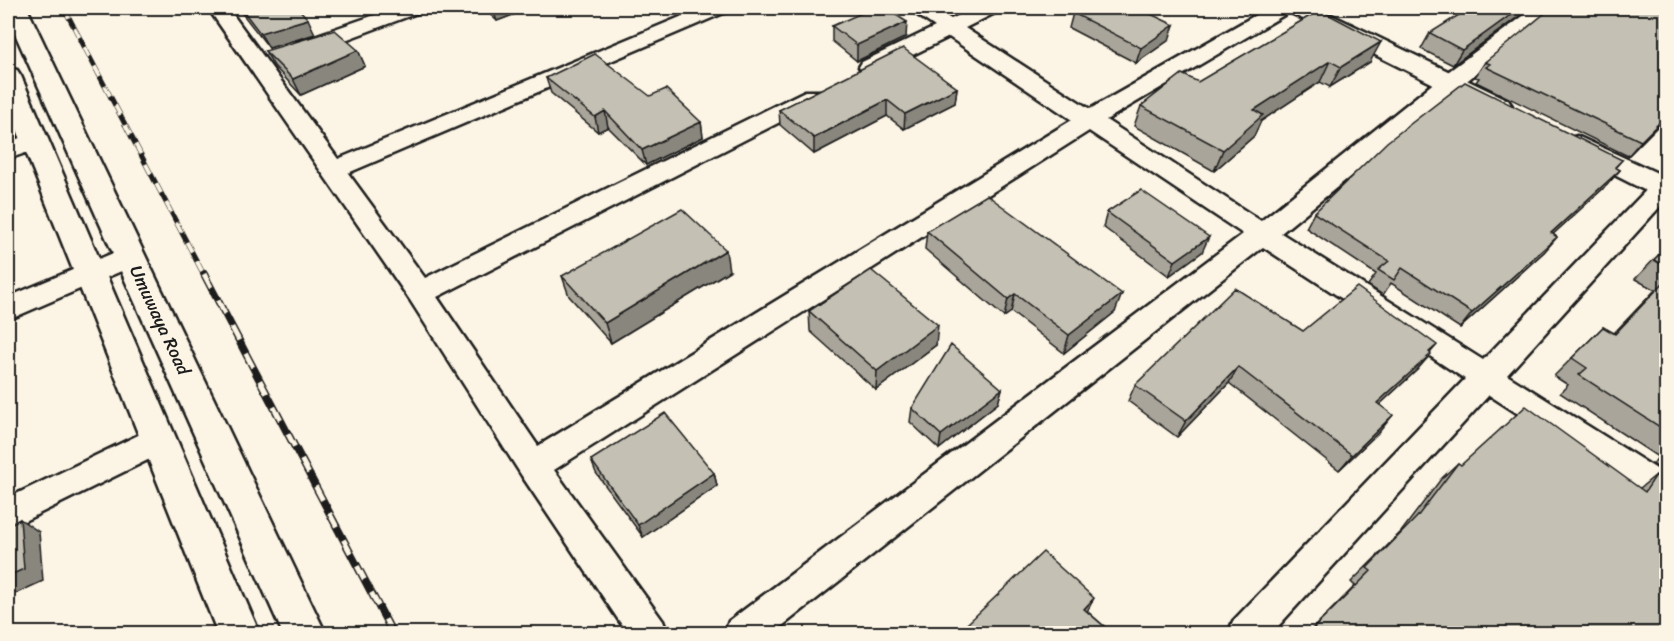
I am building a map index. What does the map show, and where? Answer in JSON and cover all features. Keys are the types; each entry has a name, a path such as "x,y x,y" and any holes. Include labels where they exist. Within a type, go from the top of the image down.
{"street":[{"name":"Umuwaya Road","path":"15,8 304,633"},
{"path":"218,8 275,56 333,170 420,293 533,465 650,633"},
{"path":"275,56 413,8"},
{"path":"333,170 719,8"},
{"path":"920,8 1087,121 1487,375 1666,492"},
{"path":"420,293 990,8"},
{"path":"533,465 1087,121 1282,8"},
{"path":"1299,8 1524,119"},
{"path":"742,633 1262,234 1449,82 1546,8"},
{"path":"8,76 21,146 89,273 237,633"},
{"path":"1245,633 1666,188 1557,135"},
{"path":"8,309 130,255"},
{"path":"8,514 159,439"}],"building":[{"path":"241,8 298,8 308,19 260,33"},
{"path":"873,8 885,8 907,22 857,45 832,26"},
{"path":"1081,8 1138,8 1174,25 1141,48 1073,13"},
{"path":"1470,8 1520,8 1462,50 1430,33"},
{"path":"1555,8 1666,8 1666,116 1641,141 1486,67 1490,64 1485,62 1550,9 1553,11"},
{"path":"1320,10 1381,42 1341,67 1330,61 1254,110 1263,115 1223,150 1141,106 1182,74 1198,82"},
{"path":"335,30 358,50 293,79 265,51"},
{"path":"903,48 957,88 905,114 887,100 814,138 779,110"},
{"path":"595,54 650,96 666,89 701,122 642,150 605,111 595,117 546,78"},
{"path":"1465,82 1622,160 1615,167 1620,170 1551,233 1557,237 1472,313 1402,268 1394,280 1378,270 1389,261 1314,213 1387,142"},
{"path":"1141,190 1209,237 1175,261 1107,212"},
{"path":"987,195 1122,294 1069,335 1015,294 1008,299 927,231"},
{"path":"682,209 726,250 605,323 562,276"},
{"path":"1666,247 1666,267 1654,260"},
{"path":"871,270 938,325 877,371 809,311"},
{"path":"1666,280 1666,431 1579,375 1587,368 1572,358 1603,327 1615,334"},
{"path":"1357,287 1437,345 1429,352 1431,354 1377,403 1393,415 1352,455 1238,367 1186,421 1135,385 1235,288 1303,331"},
{"path":"951,345 1002,389 941,435 912,408"},
{"path":"1526,406 1645,492 1656,475 1666,482 1666,633 1309,633 1371,571 1367,568 1417,517 1458,463 1461,465"},
{"path":"665,413 714,473 638,525 591,460"},
{"path":"20,519 24,569 8,576 8,525"},
{"path":"1043,552 1094,598 1084,609 1112,633 976,633 967,624"}],"railway":[{"path":"64,8 204,275"},
{"path":"204,274 393,634"}]}
